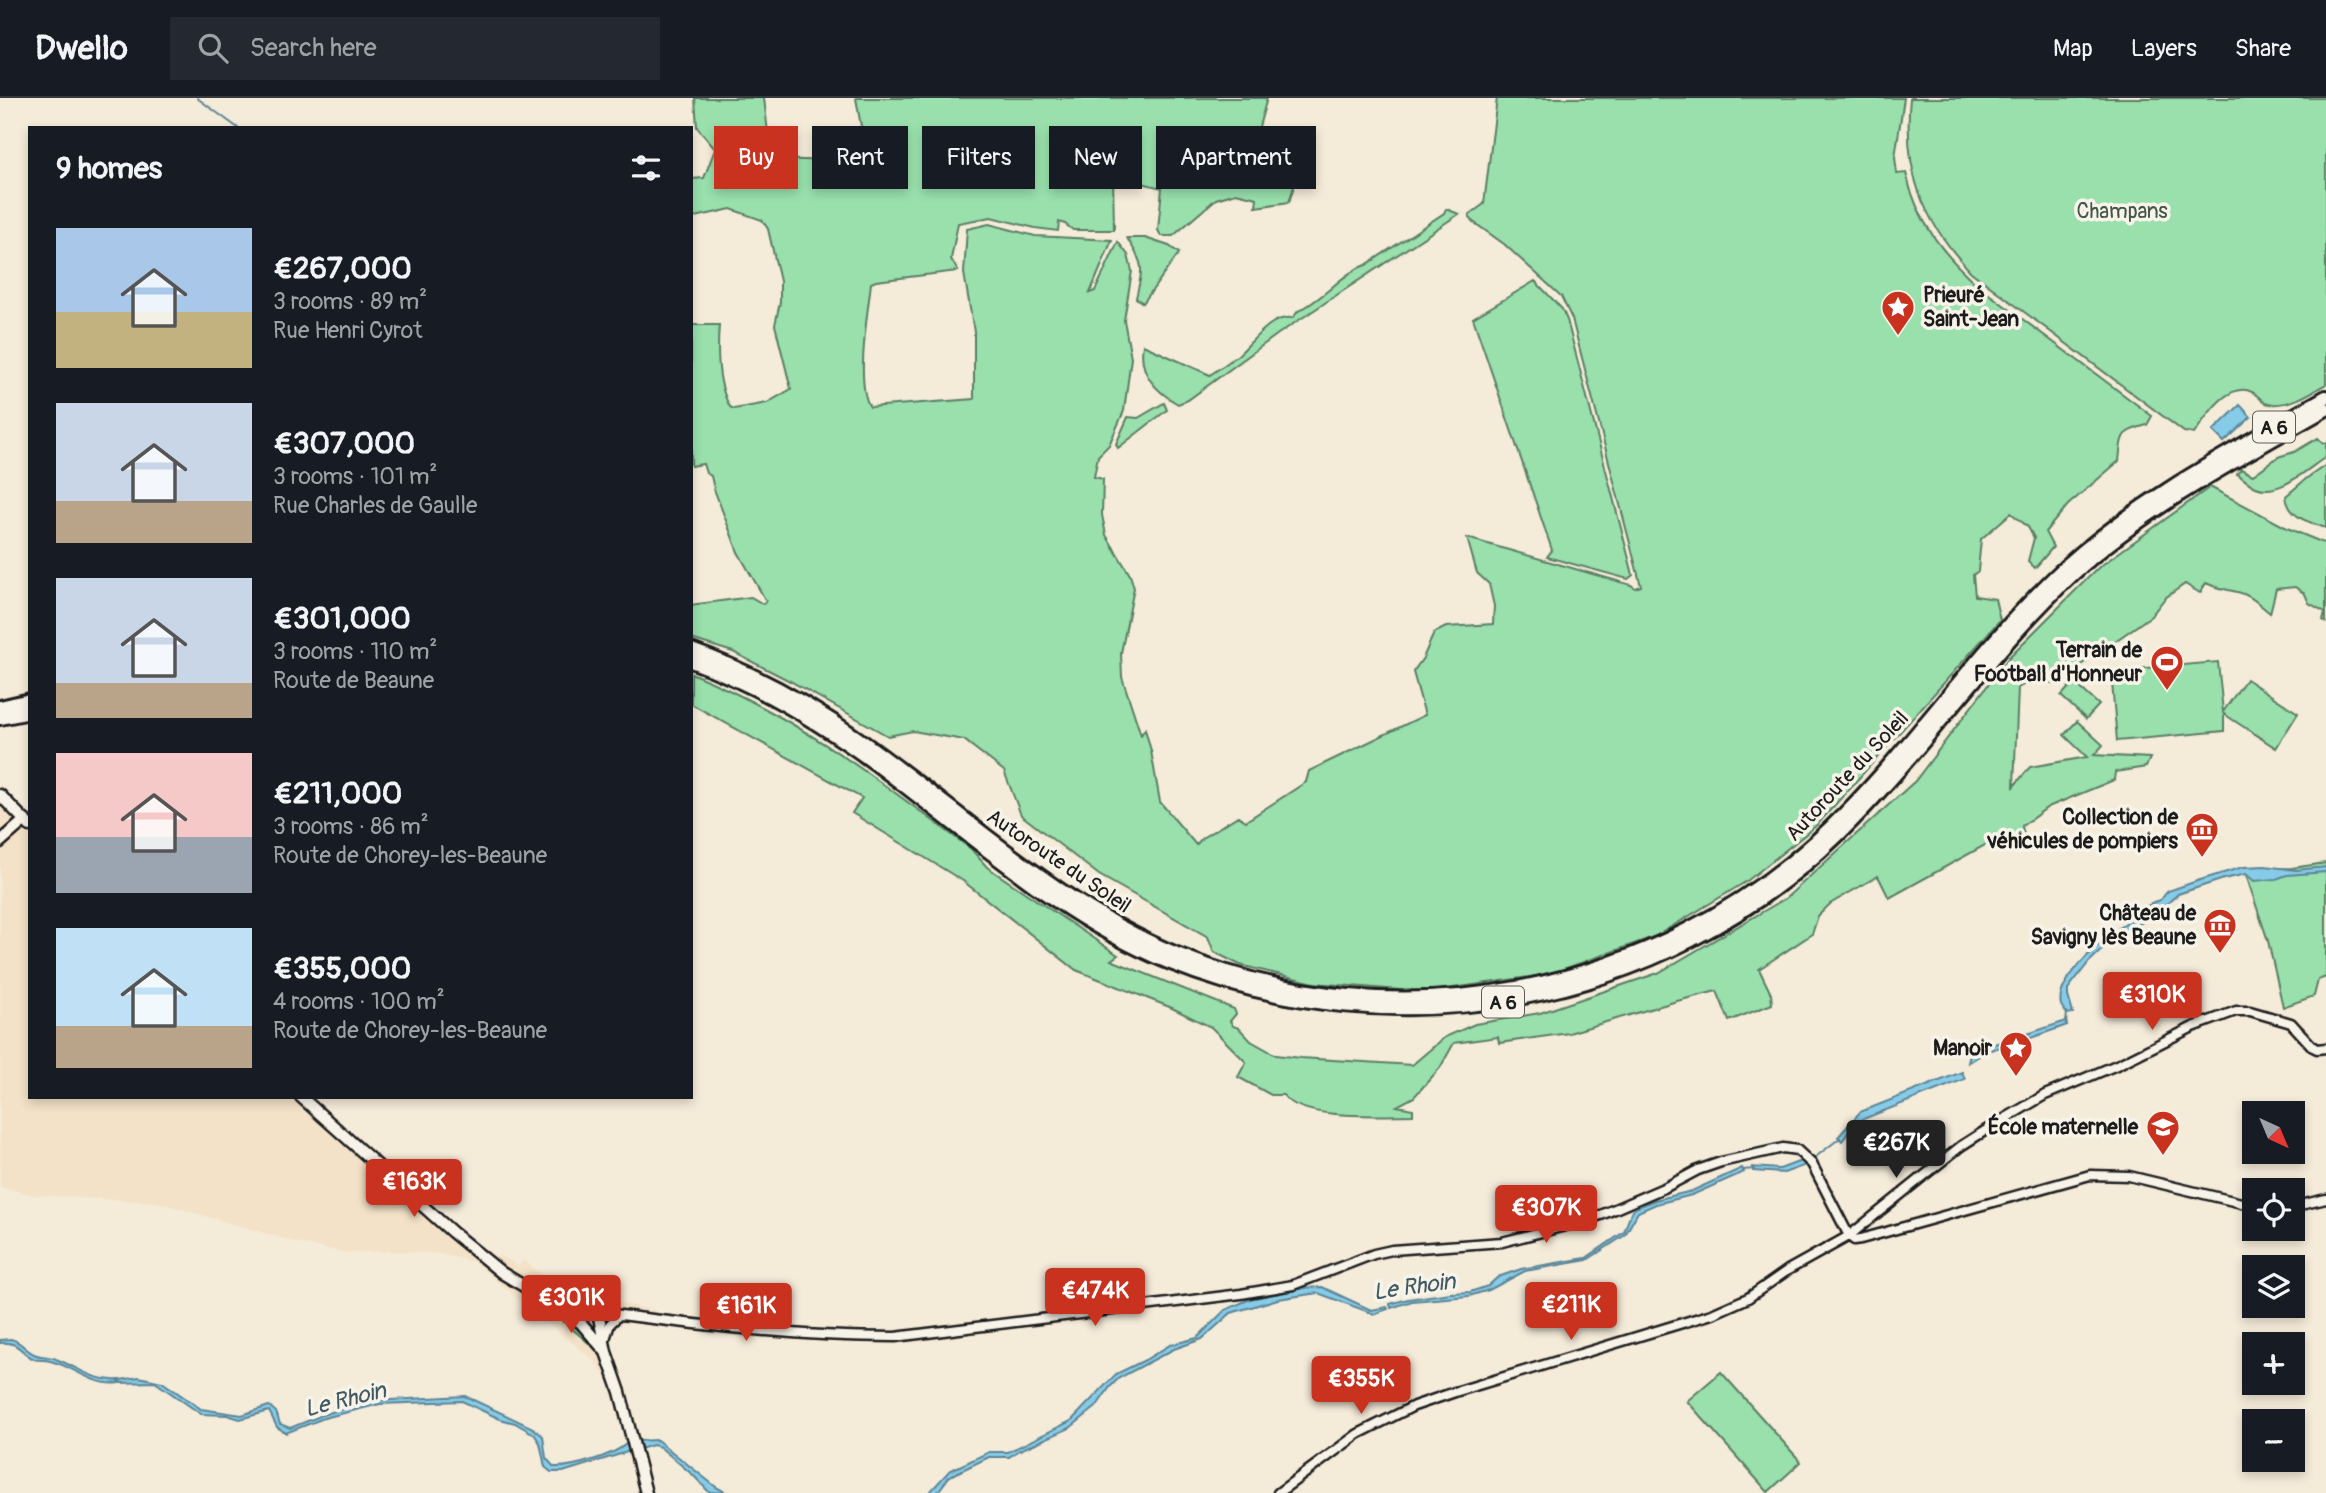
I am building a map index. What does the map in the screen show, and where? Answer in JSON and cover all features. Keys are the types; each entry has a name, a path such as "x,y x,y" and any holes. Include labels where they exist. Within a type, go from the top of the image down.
{"highway":[{"name":"Autoroute du Soleil","path":"693,651 758,678 813,709 884,757 1057,888 1119,926 1163,948 1231,973 1327,994 1413,999 1489,993 1550,982 1621,960 1699,925 1760,886 1808,848 1861,796 1997,637 2060,572 2119,523 2326,397"},
{"name":"Autoroute du Soleil","path":"2226,460 2326,409"},
{"name":"Autoroute du Soleil","path":"693,662 754,688 828,731 898,780 1051,897 1121,939 1166,961 1252,990 1326,1004 1413,1010 1491,1004 1566,989 1648,961 1714,928 1777,887 1824,848 1869,803 1997,653 2067,580 2135,524 2211,469"},
{"path":"0,707 28,700"},
{"path":"0,718 28,712"}],"main road":[{"path":"0,795 27,823 0,842"},
{"path":"302,1099 483,1258 519,1285 552,1301 596,1312"},
{"path":"552,1301 588,1331 606,1352"},
{"path":"588,1331 588,1318 596,1312"},
{"path":"596,1312 646,1493"}],"street":[{"path":"1278,1493 1348,1440 1414,1406 1712,1314 1748,1298 1788,1270 1849,1237 1966,1142 2045,1095 2119,1064 2193,1027 2236,1011 2258,1013 2293,1025 2313,1047 2326,1048"},
{"path":"596,1312 846,1337 895,1337 1189,1302 1267,1290 1309,1280 1374,1254 1392,1250 1502,1242 1573,1224 1666,1187 1698,1170 1774,1149 1797,1150 1812,1164 1849,1237 1854,1240 2090,1175 2129,1176 2242,1203"},
{"path":"2305,1204 2326,1199"},
{"path":"605,1339 608,1327 619,1315"}],"shaded area":[{"path":"0,785 28,813 28,1099 310,1099 494,1259 500,1256 518,1266 524,1260 548,1282 570,1291 655,1311 653,1324 619,1321 610,1333 620,1396 615,1395 604,1373 593,1360 474,1262 441,1254 393,1251 347,1253 302,1244 157,1202 34,1195 0,1187"}],"green space":[{"path":"695,98 764,98 767,126 714,126 714,148 697,127"},
{"path":"856,98 1267,98 1259,126 1156,126 1156,187 1142,183 1142,126 1049,126 1049,189 1113,189 1114,230 1073,230 1059,222 1058,231 991,217 958,223 951,259 958,271 871,283 865,329 863,382 870,407 974,399 974,332 964,273 967,229 989,224 1035,236 1112,240 1090,293 1095,291 1118,242 1128,255 1132,271 1124,320 1131,358 1124,411 1109,445 1098,456 1094,477 1103,479 1102,515 1106,535 1130,575 1134,588 1121,653 1122,677 1141,735 1145,729 1160,802 1196,845 1202,838 1238,816 1246,821 1306,782 1309,771 1425,715 1413,672 1423,658 1434,633 1446,627 1493,624 1494,606 1489,584 1477,573 1467,538 1635,588 1641,586 1572,319 1561,296 1504,244 1472,221 1469,215 1484,204 1497,98 1904,98 1895,157 1897,174 1906,173 1917,207 1944,250 1981,288 2152,416 2147,425 2127,432 2122,440 2119,461 2068,505 2045,532 2053,547 2035,568 2028,561 2034,538 2028,527 2011,513 1981,539 1978,571 1973,575 1975,596 1995,599 2000,620 1817,825 1747,881 1656,936 1550,974 1425,992 1314,983 1240,965 1214,952 1208,937 1099,875 1021,815 1004,771 964,740 913,731 888,736 733,652 693,640 693,605 751,597 763,604 766,601 738,552 711,476 706,473 703,464 693,466 693,325 719,325 720,378 730,407 734,409 767,403 791,389 775,325 780,302 780,281 768,229 762,220 731,209 693,218 693,179 704,178 714,152 714,189 798,189 798,160 812,160 812,189 908,189 908,126 861,126"},
{"name":"Champans","path":"1910,98 2326,98 2326,384 2299,398 2277,404 2264,402 2252,392 2234,391 2218,402 2194,434 2184,432 1971,272 1954,252 1928,213 1913,171"},
{"path":"1162,189 1293,189 1289,202 1256,207 1257,198 1236,193 1216,199 1173,236 1161,236 1158,230"},
{"path":"1446,209 1459,214 1278,334 1188,400 1178,404 1162,393 1146,373 1143,345 1210,375 1238,355 1270,325 1285,318 1293,318 1298,311 1349,274 1444,213"},
{"path":"1127,238 1145,238 1169,246 1179,253 1143,303 1136,298 1141,273 1140,261"},
{"path":"1535,281 1562,309 1567,320 1633,575 1628,579 1547,557 1552,550 1473,318"},
{"path":"1164,403 1167,410 1118,448 1116,444 1128,417 1138,418"},
{"path":"2318,438 2326,443 2326,457 2283,485 2265,489 2256,487 2237,474 2241,469 2253,475 2278,457 2294,452"},
{"path":"2326,465 2326,528 2295,514 2286,496"},
{"path":"2210,487 2287,528 2326,544 2326,622 2323,620 2325,612 2309,603 2305,594 2295,587 2276,589 2270,613 2241,593 2206,583 2200,593 2185,584 2165,598 2151,616 2055,683 2032,680 2018,688 2014,786 2030,767 2087,757 2064,735 2077,721 2103,745 2094,755 2150,758 2146,767 2115,772 2114,780 2048,807 2022,826 2026,846 2014,852 2003,835 1889,898 1878,876 1830,904 1818,916 1812,934 1759,969 1771,994 1772,1004 1729,1021 1717,991 1569,1033 1499,1043 1498,1037 1454,1043 1440,1068 1414,1097 1397,1106 1413,1109 1413,1115 1363,1116 1324,1113 1293,1103 1283,1095 1271,1095 1238,1077 1246,1062 1211,1027 1172,1008 1076,970 963,881 852,813 862,798 693,705 693,674 767,709 802,730 870,775 971,849 987,867 1118,955 1111,960 1234,1009 1236,1014 1230,1021 1233,1026 1239,1028 1251,1041 1276,1055 1412,1065 1445,1037 1475,1024 1540,1013 1658,973 1786,898 1915,781 2010,656 2099,567"},
{"name":"Terrain de Football d'Honneur","path":"2218,662 2223,712 2246,679 2298,713 2276,748 2224,714 2224,731 2117,741 2111,671"},
{"path":"2074,682 2099,705 2086,719 2061,696"},
{"path":"2326,863 2326,977 2318,980 2314,996 2283,1007 2268,941 2244,869 2292,868"},
{"path":"563,1315 571,1318 599,1352 562,1320"},
{"path":"1721,1372 1801,1462 1768,1492 1687,1401"}],"water":[{"path":"2240,405 2251,417 2224,442 2213,431"},
{"path":"2265,866 2296,870 2326,867 2326,872 2254,881 2246,874 2178,894 2158,912 2107,945 2089,962 2068,989 2073,1013 2067,1014 2061,1005 2061,995 2074,971 2108,937 2141,914 2147,906 2160,900 2168,891 2197,881 2243,867"},
{"path":"2066,1021 2067,1025 2017,1043 2015,1038"},
{"path":"2008,1039 2011,1044 1987,1051 1968,1063 1973,1052"},
{"path":"1962,1072 1965,1079 1863,1119 1842,1141 1838,1137 1860,1112"},
{"path":"1801,1161 1806,1165 1784,1173 1753,1171 1752,1167 1780,1169"},
{"path":"1742,1168 1744,1172 1692,1195 1656,1204 1638,1212 1625,1235 1587,1260 1525,1271 1489,1290 1469,1296 1412,1301 1391,1308 1390,1304 1408,1299 1470,1292 1488,1286 1498,1277 1521,1269 1586,1258 1624,1232 1635,1208 1692,1191"},
{"path":"1322,1287 1371,1310 1388,1309 1374,1314 1318,1293 1278,1299 1231,1313 1202,1339 1174,1349 1119,1378 1096,1407 1070,1428 1009,1457 989,1457 949,1477 937,1493 929,1493 949,1471 989,1452 1008,1452 1071,1421 1116,1374 1170,1345 1197,1338 1225,1310 1250,1299"},
{"path":"11,1339 34,1354 56,1359 102,1379 119,1380 119,1383 92,1379 48,1360 34,1359 16,1345 0,1343 0,1340"},
{"path":"139,1377 162,1382 201,1409 242,1415 269,1406 276,1412 280,1424 290,1428 325,1414 371,1401 465,1396 533,1428 543,1436 546,1458 554,1467 593,1460 614,1452 628,1442 630,1451 563,1472 551,1472 545,1467 540,1443 534,1434 462,1401 380,1404 324,1418 286,1433 277,1427 269,1411 240,1419 227,1415 201,1414 155,1382 121,1383 120,1380"},
{"path":"657,1440 727,1493 709,1492 660,1447 653,1445 637,1450 635,1441"}],"waterway":[{"path":"197,98 235,126"},
{"name":"Le Rhoin","path":"2066,1024 2067,1012"},
{"name":"Le Rhoin","path":"1813,1159 1840,1138"},
{"name":"Le Rhoin","path":"1743,1170 1754,1169"}],"place":[{"name":"Prieuré Saint-Jean","path":"1898,337"},
{"name":"Terrain de Football d'Honneur","path":"2167,692"},
{"name":"Collection de véhicules de pompiers","path":"2202,859"},
{"name":"Château de Savigny lès Beaune","path":"2220,955"},
{"name":"Manoir","path":"2016,1078"},
{"name":"École maternelle","path":"2163,1157"}]}
